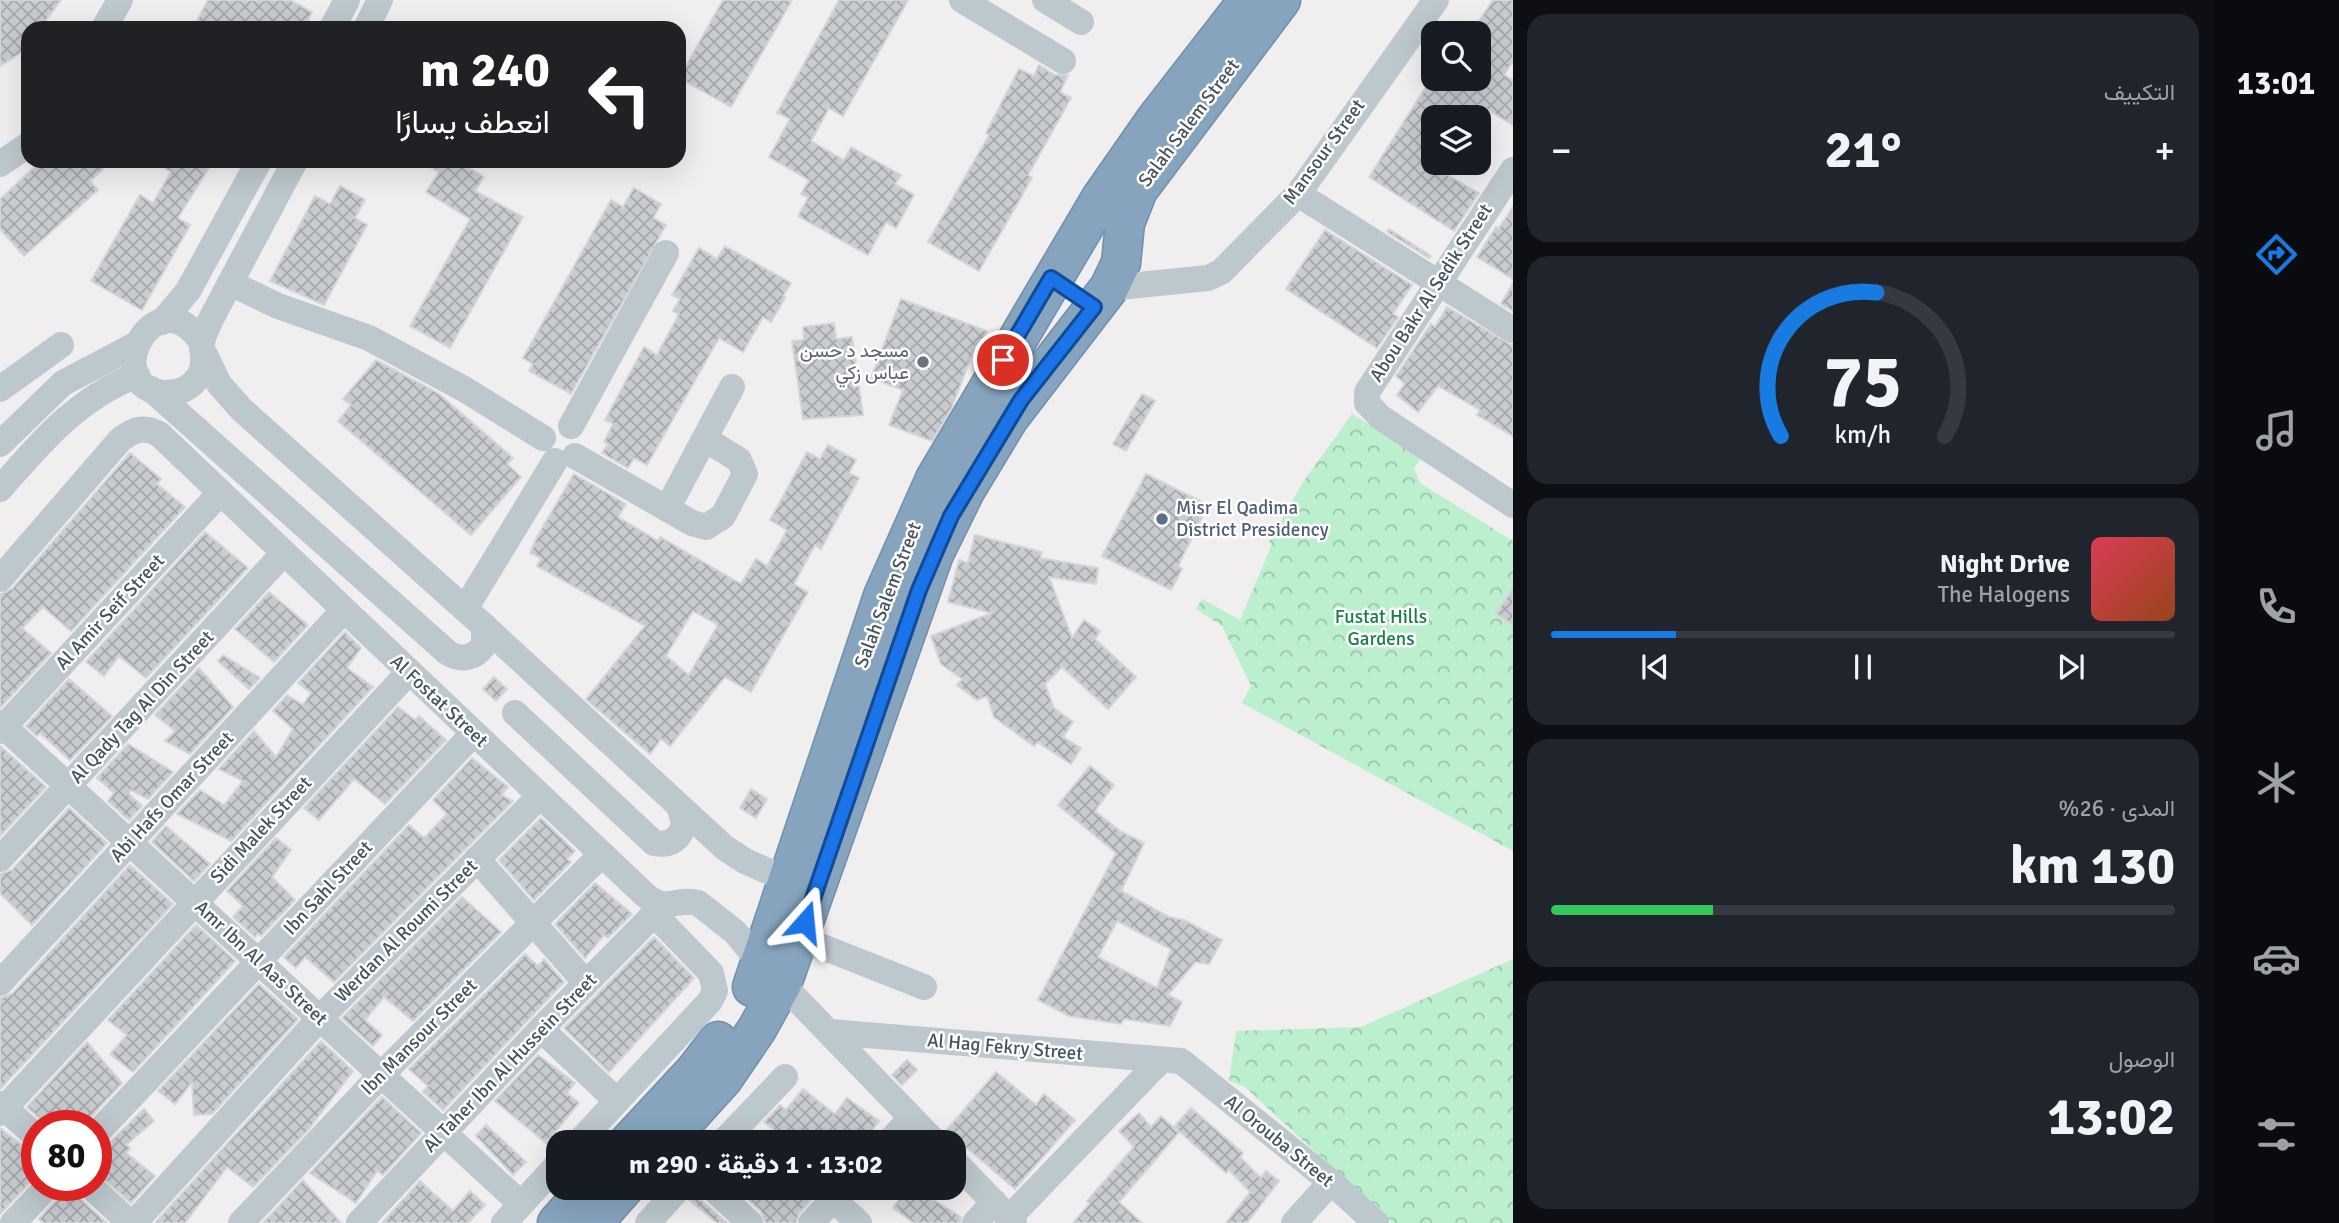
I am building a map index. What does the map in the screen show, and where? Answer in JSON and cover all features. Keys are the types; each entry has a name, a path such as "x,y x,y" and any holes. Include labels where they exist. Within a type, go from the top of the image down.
{"highway":[{"name":"Salah Salem Street","path":"677,1130 723,1079 757,1029 772,975 790,881 883,596 907,537 967,419 1101,198 1156,119 1248,0"},
{"name":"Salah Salem Street","path":"640,1130 694,1072 741,1007 772,975 800,939 919,590 951,516 1021,400 1102,298 1121,263 1125,223 1138,190 1281,0"},
{"path":"1051,278 1102,298"},
{"path":"557,1223 577,1200"},
{"path":"593,1223 613,1200"}],"street":[{"path":"108,21 120,0"},
{"path":"336,21 347,0"},
{"path":"370,21 380,0"},
{"path":"962,0 1063,61"},
{"path":"1045,0 1081,22"},
{"name":"Mansour Street","path":"1102,298 1215,276 1298,194 1436,0"},
{"path":"0,164 21,150"},
{"path":"0,444 63,383 135,345 146,330 162,322 188,291 255,168"},
{"path":"0,489 76,408 106,388 144,382 170,393 188,387 201,373 203,348 230,283 291,168"},
{"name":"Abou Bakr Al Sedik Street","path":"1513,170 1367,392 1367,403 1380,417 1513,505"},
{"path":"1298,194 1513,330"},
{"path":"474,618 558,452 551,427 565,424 571,426 666,253"},
{"path":"230,283 278,306 369,338 464,389 558,452 699,526 713,525 723,516 745,479 739,460 705,439"},
{"path":"162,322 186,326 203,348 219,384 240,410 474,618 734,856 790,881"},
{"path":"0,389 61,345"},
{"path":"135,345 134,366 144,382 448,653 466,658 480,651 486,637 474,618"},
{"path":"667,509 732,387"},
{"name":"Al Fostat Street","path":"0,579 120,440 139,428 150,429 159,434 651,901 711,973 715,991 710,1001 617,1101"},
{"name":"Al Amir Seif Street","path":"1,727 220,493"},
{"name":"Al Qady Tag Al Din Street","path":"0,859 283,554"},
{"name":"Abi Hafs Omar Street","path":"0,983 343,611"},
{"name":"Sidi Malek Street","path":"2,1108 409,672"},
{"path":"515,713 654,843 663,845 678,838 684,822 678,806"},
{"name":"Amr Ibn Al Aas Street","path":"1,727 69,786 444,1133 512,1214"},
{"name":"Ibn Sahl Street","path":"112,1117 474,733"},
{"name":"Werdan Al Roumi Street","path":"132,1223 320,1018 539,797"},
{"name":"Ibn Mansour Street","path":"242,1223 381,1075 601,855"},
{"path":"477,859 586,983"},
{"path":"659,910 698,903 735,932 772,975 923,1130"},
{"name":"Al Taher Ibn Al Hussein Street","path":"359,1223 541,1029 659,910"},
{"path":"800,939 924,987"},
{"path":"541,1029 617,1101 590,1130"},
{"name":"Al Hag Fekry Street","path":"829,1032 1171,1061"},
{"path":"975,1223 1006,1215 1171,1061"},
{"name":"Al Orouba Street","path":"1171,1061 1331,1182 1376,1223"},
{"path":"734,1130 785,1077"},
{"path":"2,1108 21,1124"},
{"path":"900,1130 911,1118"},
{"path":"966,1173 1006,1215"},
{"path":"512,1214 546,1177"},
{"path":"1294,1223 1331,1182"},
{"path":"648,1223 668,1200"},
{"path":"725,1200 750,1223"},
{"path":"811,1223 833,1200"},
{"path":"843,1200 859,1223"},
{"path":"13,1223 34,1201"},
{"path":"107,1201 132,1223"}],"green space":[{"name":"Fustat Hills Gardens","path":"1352,414 1422,457 1414,468 1420,483 1513,541 1513,851 1242,703 1251,686 1222,626 1196,609 1202,599 1240,620 1272,544 1269,542 1303,482"},
{"path":"1513,959 1513,1223 1392,1223 1245,1087 1229,1081 1236,1031 1361,1027"}],"building":[{"path":"0,0 61,0 45,21 21,21 21,53 0,66"},
{"path":"208,0 290,0 312,12 308,21 197,21"},
{"path":"723,0 792,0 731,107 686,82 686,66"},
{"path":"839,0 908,0 843,116 829,108 811,141 844,160 851,147 901,175 895,184 914,195 896,228 886,222 868,255 798,216 808,198 801,194 809,180 769,157 790,119 777,113"},
{"path":"1493,0 1513,0 1513,61 1504,75 1513,80 1513,125 1491,112 1491,105 1421,105 1421,175 1447,175 1479,193 1454,231 1369,177 1423,91 1491,91 1491,21 1479,21"},
{"path":"1039,65 1055,75 1068,75 1060,92 1071,98 1028,175 1032,178 979,271 928,242 989,135 986,133 1019,69 1034,76"},
{"path":"33,168 103,169 90,181 98,190 24,256 0,229 0,199"},
{"path":"164,168 209,168 178,218 190,225 142,310 91,281 140,195 153,203 171,172"},
{"path":"432,168 469,168 484,177 475,191 523,217 450,348 410,326 470,219 426,192 439,172"},
{"path":"340,186 365,200 355,218 367,225 324,305 270,281 315,196 330,204"},
{"path":"634,188 661,204 653,218 666,225 571,394 529,371 533,364 523,358 611,200 623,207"},
{"path":"1513,207 1513,279 1477,257 1496,227 1499,228"},
{"path":"1389,229 1431,256 1429,258 1387,232"},
{"path":"1325,230 1412,285 1393,314 1398,317 1377,348 1286,289"},
{"path":"725,246 791,283 783,296 785,298 771,322 763,317 743,352 719,338 647,465 634,458 628,468 602,453 608,444 604,442 613,424 605,420 644,347 657,355 679,314 673,311 680,299 672,295 699,248 717,259"},
{"path":"1513,283 1513,311 1501,304"},
{"name":"مسجد د حسن عباس زكي","path":"901,299 987,331 981,347 976,345 951,409 932,441 889,425 903,390 871,378"},
{"path":"1447,307 1513,346 1513,436 1477,415 1480,410 1438,386 1418,412 1397,395 1405,384 1396,376 1431,324 1435,327"},
{"path":"834,323 836,339 852,337 863,415 803,419 792,341 804,340 803,327"},
{"path":"376,360 438,393 513,458 507,464 521,477 471,535 338,421 351,405 343,399"},
{"path":"1142,394 1155,401 1126,451 1113,444"},
{"path":"828,445 856,460 849,473 859,478 821,549 815,545 794,584 808,592 751,692 725,677 670,746 661,739 650,754 586,699 645,626 537,566 541,558 530,553 538,535 574,474 626,504 618,517 658,541 660,537 741,584 756,559 767,566 787,530 770,520 807,452 820,459","holes":["693,611 718,625 689,675 666,656"]},
{"path":"130,453 161,479 157,484 185,507 71,631 43,607 22,628 51,653 0,708 0,594 12,589"},
{"name":"Misr El Qadima District Presidency","path":"1146,474 1208,505 1178,566 1182,569 1171,590 1102,556"},
{"path":"205,532 248,568 146,678 119,656 104,676 86,662"},
{"path":"975,535 1042,552 1040,558 1098,568 1096,584 1049,577 1072,638 1084,620 1100,631 1095,639 1136,677 1108,709 1062,667 1045,684 1054,708 1073,722 1063,737 1081,748 1071,764 1037,742 1034,746 994,717 987,696 977,700 957,685 962,679 941,664 931,636 992,613 948,602 959,560 968,563"},
{"path":"1513,588 1513,625 1496,614"},
{"path":"269,592 308,625 274,662 235,629"},
{"path":"345,632 361,648 347,668 373,687 231,841 177,814 200,790 224,805 243,781 219,769 254,731 276,757 293,729 273,711 287,695 303,705 311,693 298,683"},
{"path":"223,655 260,678 249,689 218,661"},
{"path":"199,668 233,707 190,754 165,741 175,731 155,715"},
{"path":"494,677 507,689 496,701 483,689"},
{"path":"69,679 112,716 70,760 40,733 37,736 26,726"},
{"path":"398,707 415,720 419,716 446,740 385,804 354,779 319,820 304,808"},
{"path":"128,744 173,772 148,799 131,790 129,794 142,806 129,820 108,801 114,793 97,778"},
{"path":"0,746 46,787 0,836"},
{"path":"472,758 508,787 501,795 513,801 334,982 305,957 296,968 284,957 409,825 424,838 447,814 433,800"},
{"path":"1090,766 1114,785 1095,811 1120,831 1144,843 1121,891 1169,917 1184,920 1222,940 1209,964 1195,962 1168,995 1182,1002 1170,1026 1124,1019 1121,1024 1069,1016 1038,1000 1116,853 1058,805","holes":["1117,921 1171,949 1157,988 1098,957"]},
{"path":"751,789 767,799 756,818 740,808"},
{"path":"69,808 107,843 32,925 0,893 0,874 12,870"},
{"path":"541,818 575,851 567,859 571,862 534,900 499,860"},
{"path":"166,826 210,864 194,881 152,842"},
{"path":"276,838 291,850 272,877 295,900 261,936 258,933 255,937 233,917 243,906 227,891"},
{"path":"130,865 173,904 0,1089 0,998 12,994"},
{"path":"595,883 632,914 608,938 604,935 585,958 555,924"},
{"path":"462,897 501,932 413,1021 384,997 365,1020 382,1035 373,1046 342,1018"},
{"path":"196,925 235,961 133,1072 110,1054 127,1035 108,1020"},
{"path":"654,937 694,978 609,1072 564,1028"},
{"path":"525,954 538,966 544,959 564,982 443,1110 423,1092 428,1086 409,1069"},
{"path":"259,984 298,1019 212,1114 194,1115 192,1082 175,1104 158,1091"},
{"path":"321,1041 353,1071 308,1130 253,1187 227,1167 185,1223 155,1223"},
{"path":"87,1042 122,1083 97,1110 30,1110 27,1107"},
{"path":"538,1055 575,1083 567,1093 579,1103 557,1130 546,1130 546,1143 495,1101"},
{"path":"907,1060 917,1070 902,1085 892,1075"},
{"path":"996,1072 1036,1105 1044,1094 1075,1120 1015,1189 966,1148 966,1130 947,1130"},
{"path":"803,1089 835,1114 847,1098 879,1121 872,1130 775,1130 764,1122 780,1105 786,1110"},
{"path":"382,1097 421,1133 383,1175 377,1171 356,1203 310,1173"},
{"path":"1191,1108 1243,1153 1240,1157 1261,1178 1266,1171 1279,1181 1247,1223 1226,1223 1250,1192 1229,1170 1226,1173 1174,1127"},
{"path":"144,1109 154,1121 126,1145 130,1148 126,1153 155,1176 131,1203 112,1186 112,1140"},
{"path":"1139,1113 1151,1127 1161,1116 1179,1132 1119,1202 1142,1223 1073,1223 1090,1203 1087,1201 1134,1147 1119,1131"},
{"path":"486,1125 526,1162 513,1175 476,1136"},
{"path":"0,1128 21,1144 21,1192 0,1214"},
{"path":"303,1180 341,1223 263,1223"},
{"path":"420,1181 453,1211 470,1191 485,1205 468,1223 382,1223"},
{"path":"689,1200 701,1200 727,1223 717,1223"},
{"path":"749,1200 810,1201 799,1213 796,1223 765,1223 761,1211"},
{"path":"899,1200 934,1200 961,1217 960,1223 914,1223 893,1208"},
{"path":"55,1201 82,1201 107,1223 43,1223 39,1219"}],"place":[{"name":"مسجد د حسن عباس زكي","path":"923,362"},
{"name":"Misr El Qadima District Presidency","path":"1162,519"}],"route":[{"path":"805,922 919,590 951,516 1021,400 1094,307 1051,278 1003,360"}]}
